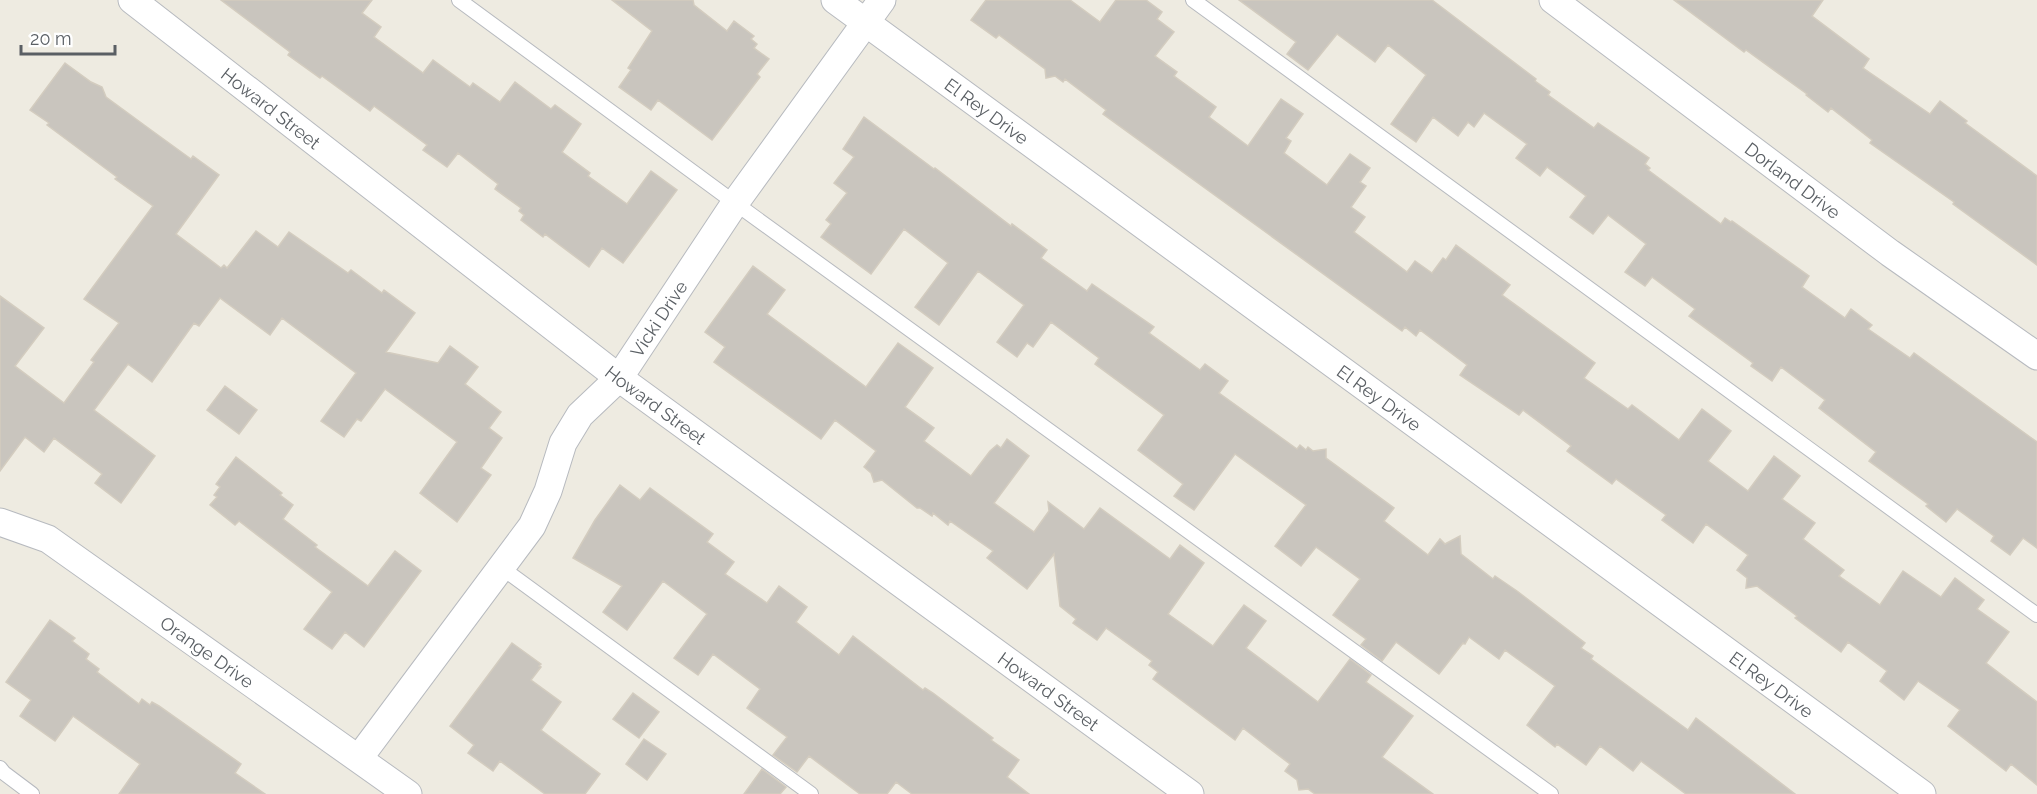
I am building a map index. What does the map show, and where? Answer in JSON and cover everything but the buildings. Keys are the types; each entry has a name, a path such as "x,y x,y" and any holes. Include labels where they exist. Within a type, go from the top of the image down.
{"street":[{"name":"Howard Street","path":"132,0 619,378 1190,794"},
{"name":"El Rey Drive","path":"835,0 1922,794"},
{"name":"Vicki Drive","path":"359,758 532,526 548,491 563,443 580,415 619,378 735,203 882,0"},
{"name":"Dorland Drive","path":"1553,0 1890,253 2037,356"},
{"name":"Orange Drive","path":"0,522 48,538 408,794"}],"lane":[{"path":"459,0 735,203 1551,794"},
{"path":"1193,0 2037,615"},
{"path":"502,568 811,794"},
{"path":"0,768 32,794"}]}
